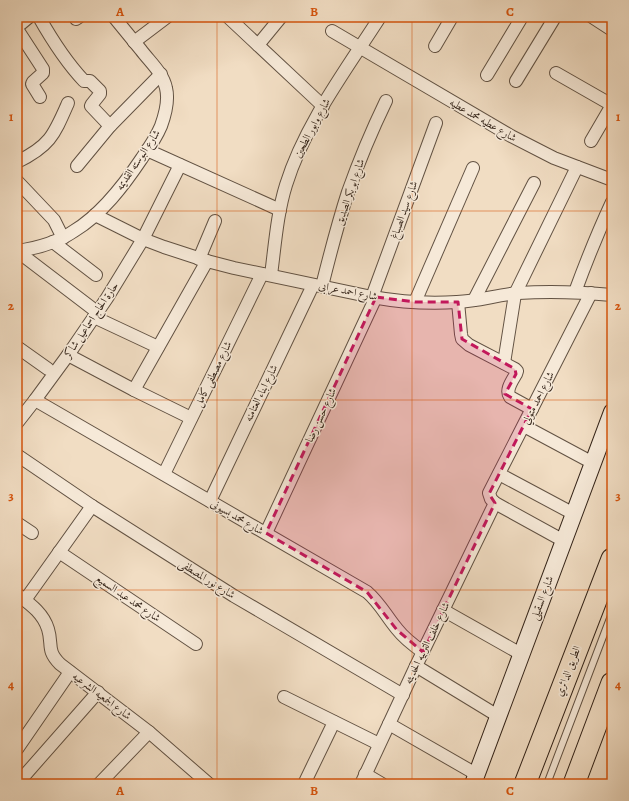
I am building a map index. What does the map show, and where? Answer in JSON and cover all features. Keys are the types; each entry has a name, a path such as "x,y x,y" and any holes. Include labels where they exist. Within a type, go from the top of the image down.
{"highway":[{"name":"الطريق الدائري","path":"525,784 612,559"},
{"path":"574,784 612,683"}],"street":[{"path":"29,17 17,28 44,69 43,73 32,84 40,97"},
{"path":"39,17 72,68 84,81 90,81 100,91 100,94 91,106 110,126"},
{"path":"77,166 110,126 161,74 114,17"},
{"path":"134,42 167,17"},
{"path":"228,17 323,106"},
{"path":"258,45 281,17"},
{"name":"شارع وابور الطحين","path":"266,275 286,186 303,140 380,17"},
{"path":"435,46 452,17"},
{"path":"487,75 522,17"},
{"path":"516,81 555,17"},
{"path":"592,17 612,30"},
{"name":"شارع عطيه محمد عطيه","path":"332,31 511,136 554,158 612,180"},
{"path":"556,72 612,105 591,142"},
{"name":"شارع البوسته القديمه","path":"17,251 41,247 58,240 85,224 110,200 147,150 160,127 165,114 167,101 166,88 161,74"},
{"name":"شارع ابو بكر الصديق","path":"318,285 348,192 386,100"},
{"path":"17,162 35,152 51,137 57,128 68,103"},
{"name":"شارع سيد الصباغ","path":"374,297 436,123"},
{"path":"147,150 280,210"},
{"name":"حارة الحاج اسماعيل شاكر","path":"19,417 35,400 95,315 143,239 180,165"},
{"path":"504,363 515,294 576,167"},
{"path":"415,302 473,168"},
{"path":"17,181 54,220 58,240 96,275"},
{"path":"474,300 534,183"},
{"path":"575,292 596,237 612,202"},
{"name":"شارع احمد عرابى","path":"95,215 143,239 203,260 266,275 374,297 415,302 458,302 540,292 575,292 612,295"},
{"path":"134,390 203,260 215,221"},
{"path":"17,251 95,315 158,347"},
{"name":"شارع مصطفى كامل","path":"164,474 191,418 266,275"},
{"name":"شارع ابناء العتامنه","path":"210,500 318,285"},
{"name":"شارع احمد متولي","path":"495,503 491,499 489,493 591,293"},
{"name":"شارع حسن رضا","path":"266,533 374,297"},
{"path":"458,302 462,339 517,371 508,391 509,396 532,409"},
{"path":"17,346 48,369"},
{"path":"68,355 191,418"},
{"name":"شارع محمد بسيونى","path":"35,400 367,592 379,604 397,630 423,652"},
{"name":"شارع السقيلى","path":"474,779 612,412"},
{"path":"524,426 593,463"},
{"name":"شارع نور المصطفى","path":"17,455 92,506 234,596 403,695"},
{"path":"499,474 574,514"},
{"path":"495,503 564,541"},
{"name":"شارع خلف التربيه الحديثه","path":"363,779 495,503"},
{"path":"21,597 60,552 92,506"},
{"path":"17,523 32,533"},
{"name":"شارع محمد عبد السميع","path":"60,552 196,644"},
{"name":"شارع الجمعيه الشرعيه","path":"21,597 33,606 45,621 48,631 50,650 54,658 70,672 149,732 207,783"},
{"path":"443,610 521,654"},
{"path":"416,666 498,716"},
{"path":"17,749 70,672"},
{"path":"17,784 98,692"},
{"path":"284,697 379,744"},
{"path":"304,784 334,722"},
{"path":"389,724 474,779"},
{"path":"99,784 149,732"},
{"path":"363,779 382,784"}],"lane":[{"path":"547,784 612,613"}],"highlighted area":[{"path":"376,297 415,302 458,302 462,339 515,369 516,374 505,394 532,409 489,494 495,503 423,652 397,630 367,592 266,533"}]}
